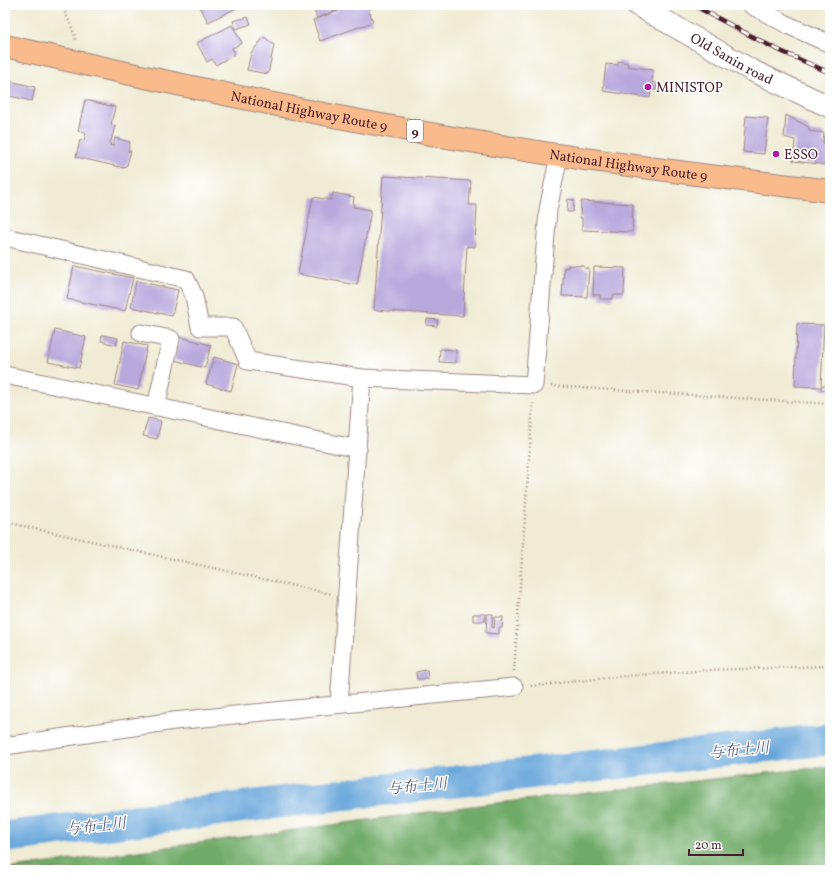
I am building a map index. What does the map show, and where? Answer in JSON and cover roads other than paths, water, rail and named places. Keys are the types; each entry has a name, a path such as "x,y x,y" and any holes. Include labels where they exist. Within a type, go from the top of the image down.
{"highway":[{"name":"National Highway Route 9","path":"5,46 175,84 430,134 560,155 830,191"}],"street":[{"name":"Old Sanin road","path":"636,5 753,71 830,107"},
{"path":"751,5 788,25 830,44"},
{"path":"5,237 186,280 194,296 200,327 232,327 248,361 362,378 534,385 548,210 560,155"},
{"path":"141,333 171,339 156,407"},
{"path":"5,375 358,449"},
{"path":"339,704 362,378"},
{"path":"5,746 174,721 514,687"}],"waterway":[{"name":"与布土川","path":"5,837 338,795 830,739"}],"railway":[{"path":"693,5 774,48 830,73"}],"place":[{"name":"MINISTOP","path":"648,87"},
{"name":"ESSO","path":"776,154"}]}
